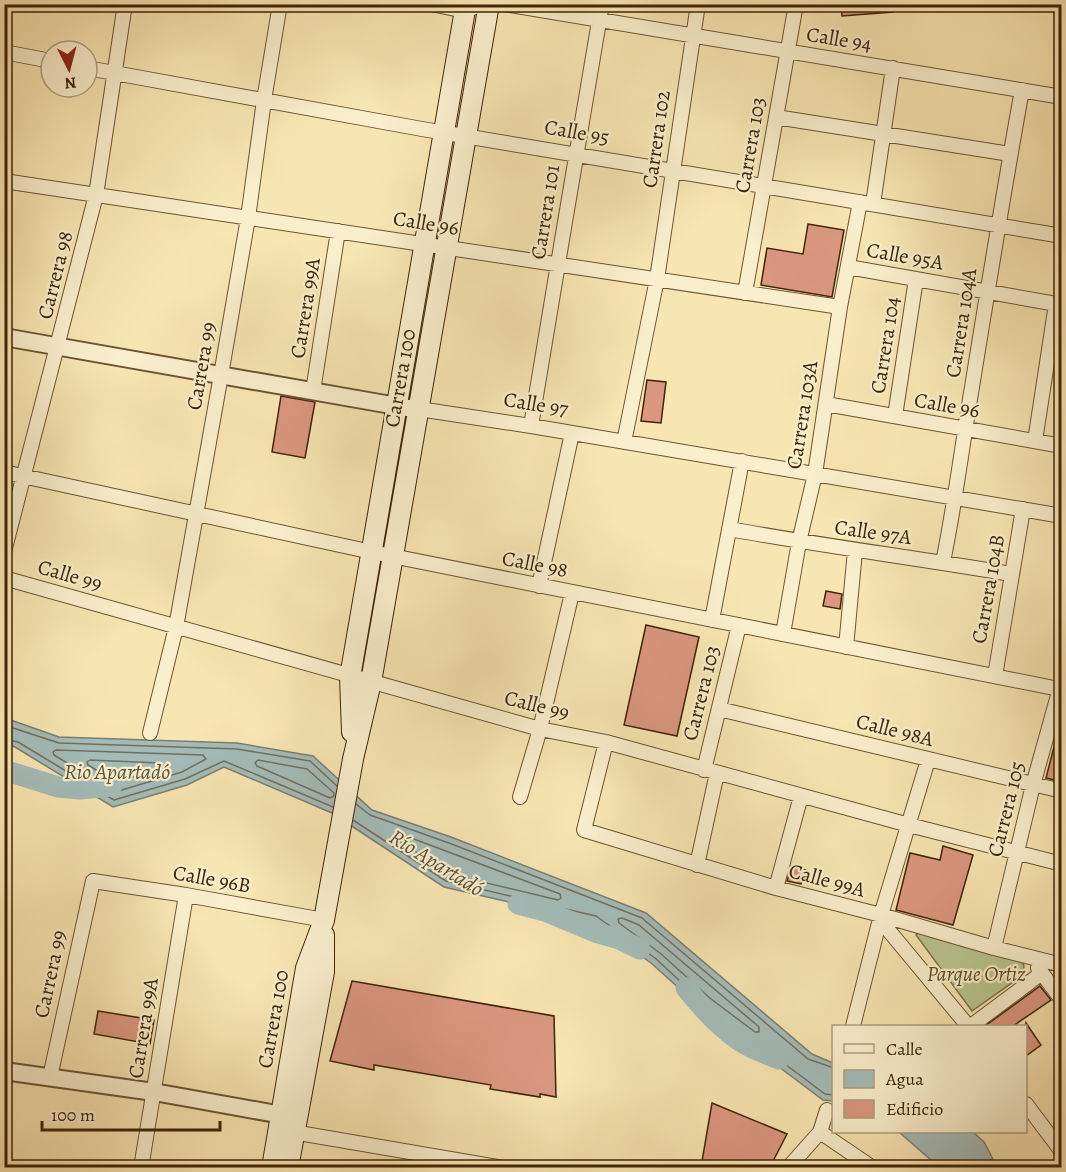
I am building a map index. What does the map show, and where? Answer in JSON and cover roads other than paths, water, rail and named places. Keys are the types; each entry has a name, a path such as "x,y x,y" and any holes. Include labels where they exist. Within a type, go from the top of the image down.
{"main road":[{"name":"Carrera 100","path":"288,1167 287,1123 306,968 324,920 349,779 371,682 489,4"},
{"name":"Carrera 100","path":"353,759 350,677 444,132 471,6"},
{"name":"Carrera 100","path":"272,1167 287,1123"}],"street":[{"name":"Carrera 98","path":"4,552 59,346 96,195 125,4"},
{"name":"Carrera 99","path":"150,733 176,627 221,375 248,218 280,4"},
{"path":"430,4 471,6"},
{"name":"Calle 94","path":"504,4 1062,97"},
{"name":"Carrera 101","path":"531,426 559,264 575,153 602,4"},
{"name":"Carrera 102","path":"624,441 657,279 698,4"},
{"name":"Carrera 103","path":"745,292 796,4"},
{"path":"4,52 39,59"},
{"name":"Carrera 103A","path":"783,634 815,474 840,307 848,267 883,135 893,68"},
{"name":"Calle 95","path":"99,70 444,132 1062,236"},
{"name":"Carrera 104A","path":"943,562 956,498 997,225 1022,90"},
{"path":"776,117 1010,154"},
{"name":"Calle 96","path":"4,181 840,307"},
{"name":"Carrera 99A","path":"313,391 338,231"},
{"name":"Calle 95A","path":"848,267 1059,304"},
{"name":"Carrera 104","path":"895,416 916,279"},
{"path":"1035,441 1059,304"},
{"name":"Calle 97","path":"4,337 419,410 624,441 1062,516"},
{"name":"Calle 96","path":"826,404 1062,446"},
{"path":"539,586 572,433"},
{"name":"Carrera 103","path":"712,620 742,461"},
{"name":"Calle 98","path":"4,472 572,593 995,676 1060,685"},
{"name":"Carrera 104B","path":"995,676 1023,509"},
{"name":"Calle 97A","path":"729,529 855,551 943,562 1011,574"},
{"path":"846,646 855,551"},
{"name":"Calle 99","path":"4,578 540,729 606,742 710,772 1062,864"},
{"path":"520,798 540,729 572,593"},
{"name":"Carrera 103","path":"697,865 719,709 739,625"},
{"name":"Carrera 105","path":"994,948 1060,685"},
{"name":"Calle 98A","path":"719,709 1062,791"},
{"name":"Calle 99A","path":"606,742 584,830 880,918 1062,965"},
{"path":"853,1025 880,918 928,760"},
{"path":"776,888 801,796"},
{"name":"Carrera 99","path":"50,1077 93,881"},
{"name":"Calle 96B","path":"93,881 324,920"},
{"name":"Carrera 99A","path":"141,1167 186,895"},
{"path":"880,918 969,1025"},
{"path":"1030,958 1062,1000"},
{"path":"971,1025 1042,973"},
{"path":"4,1071 154,1092 287,1123 504,1167"},
{"path":"1027,1105 1062,1152"},
{"path":"788,1167 820,1132 827,1110"},
{"path":"820,1132 873,1167"}],"water":[{"name":"Rio Apartadó","path":"5,718 59,737 237,743 313,756 372,810 451,837 646,913 812,1054 832,1063 832,1101 823,1100 702,1009 651,963 592,921 444,887 332,813 224,767 187,785 113,807 15,747 5,744"},
{"path":"900,1133 974,1133 984,1142 997,1167 939,1167"}],"waterway":[{"name":"Río Apartadó","path":"4,770 58,787 80,789 112,786"},
{"name":"Río Apartadó","path":"518,904 545,911 640,949"},
{"name":"Río Apartadó","path":"686,988 711,1017 732,1036 779,1059"}],"park label":[{"name":"Parque Ortiz","path":"976,974"}]}
